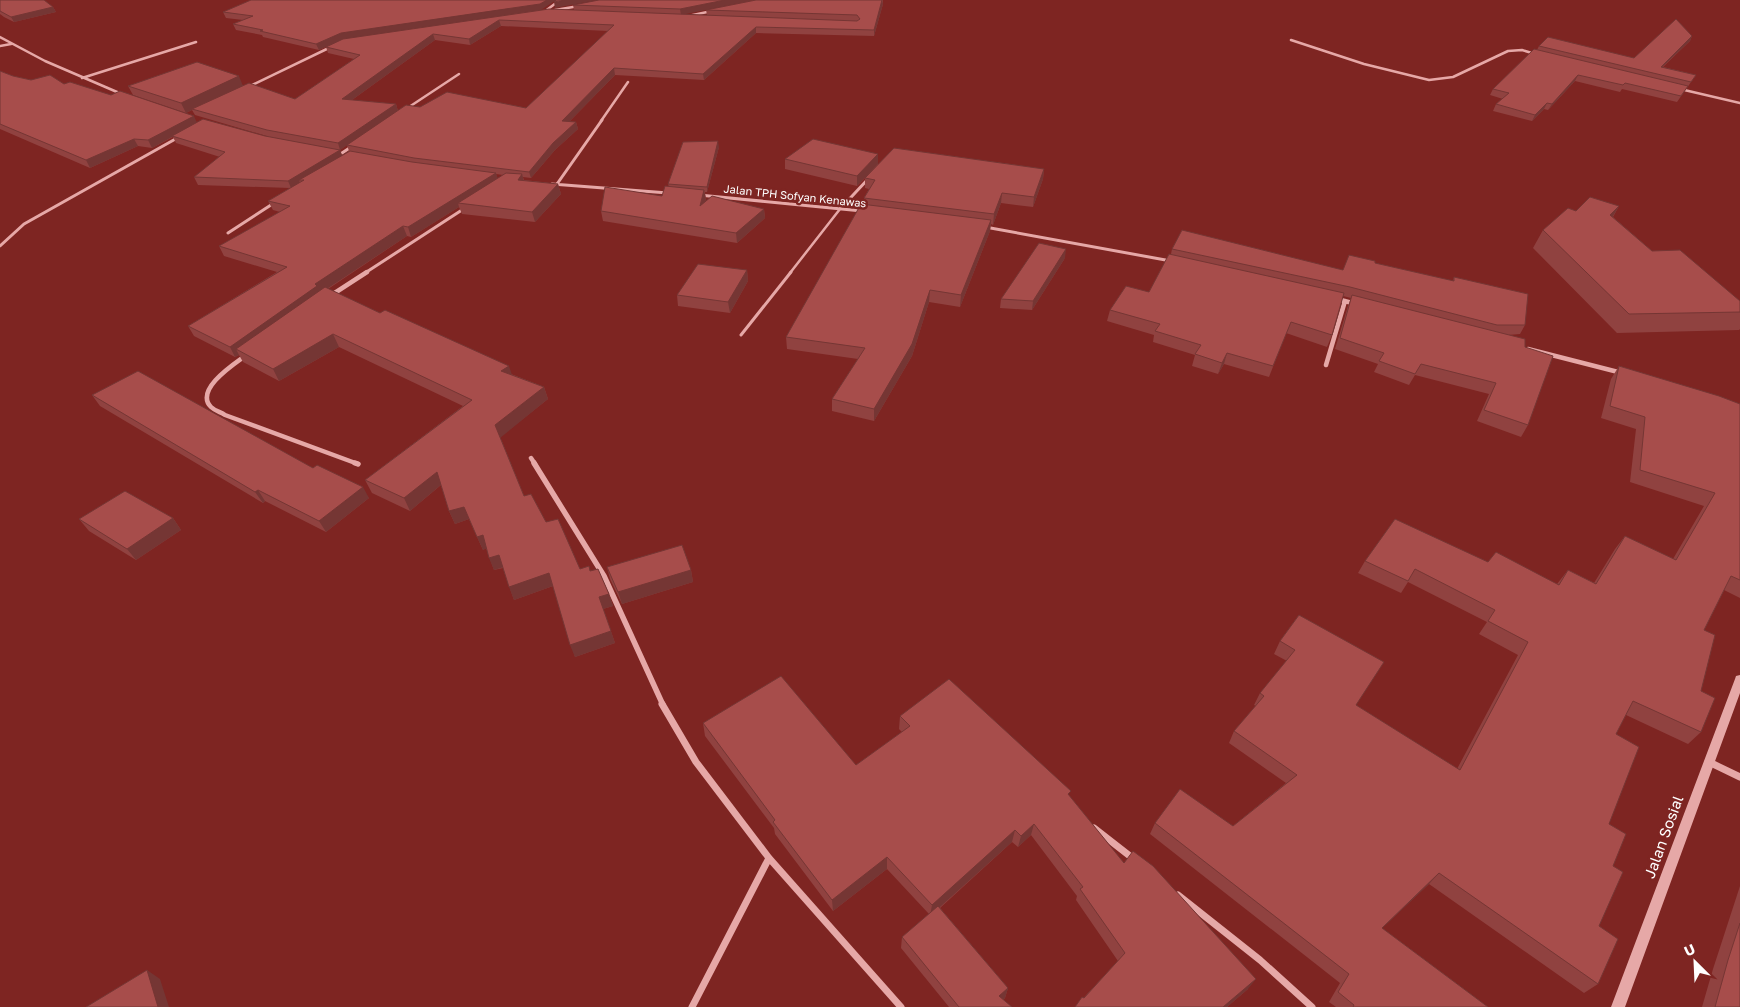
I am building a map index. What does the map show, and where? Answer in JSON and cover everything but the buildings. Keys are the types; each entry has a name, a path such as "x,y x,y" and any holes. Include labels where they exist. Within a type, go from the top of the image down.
{"street":[{"path":"544,12 560,0"},
{"path":"544,12 588,5"},
{"path":"694,20 684,18 712,11"},
{"path":"544,12 562,13"},
{"path":"0,37 81,78 131,98"},
{"path":"1291,40 1364,64 1429,80 1453,77 1508,50 1522,50 1541,55"},
{"path":"81,78 196,42"},
{"path":"0,46 11,44"},
{"path":"244,88 338,44"},
{"path":"404,111 459,74"},
{"path":"558,184 628,82"},
{"path":"1674,88 1740,103"},
{"path":"0,246 24,224 180,136"},
{"path":"342,153 357,142"},
{"path":"333,151 348,154"},
{"path":"840,209 871,176"},
{"path":"549,184 672,193"},
{"name":"Jalan TPH Sofyan Kenawas","path":"690,194 869,212"},
{"path":"228,233 276,202"},
{"path":"321,302 468,206"},
{"path":"975,225 1177,262"},
{"path":"1335,298 1364,306"},
{"path":"1326,365 1345,301"},
{"path":"1518,346 1624,374"},
{"path":"248,353 219,376 209,388 207,400 210,407 358,464"},
{"path":"531,458 604,576 667,713 696,762 769,858 901,1007"},
{"name":"Jalan Sosial","path":"1618,1007 1740,679"},
{"path":"1709,762 1740,778"},
{"path":"1092,826 1138,863"},
{"path":"692,1007 769,858"},
{"path":"1168,887 1260,960 1312,1007"}],"lane":[{"path":"741,335 840,209"}]}
